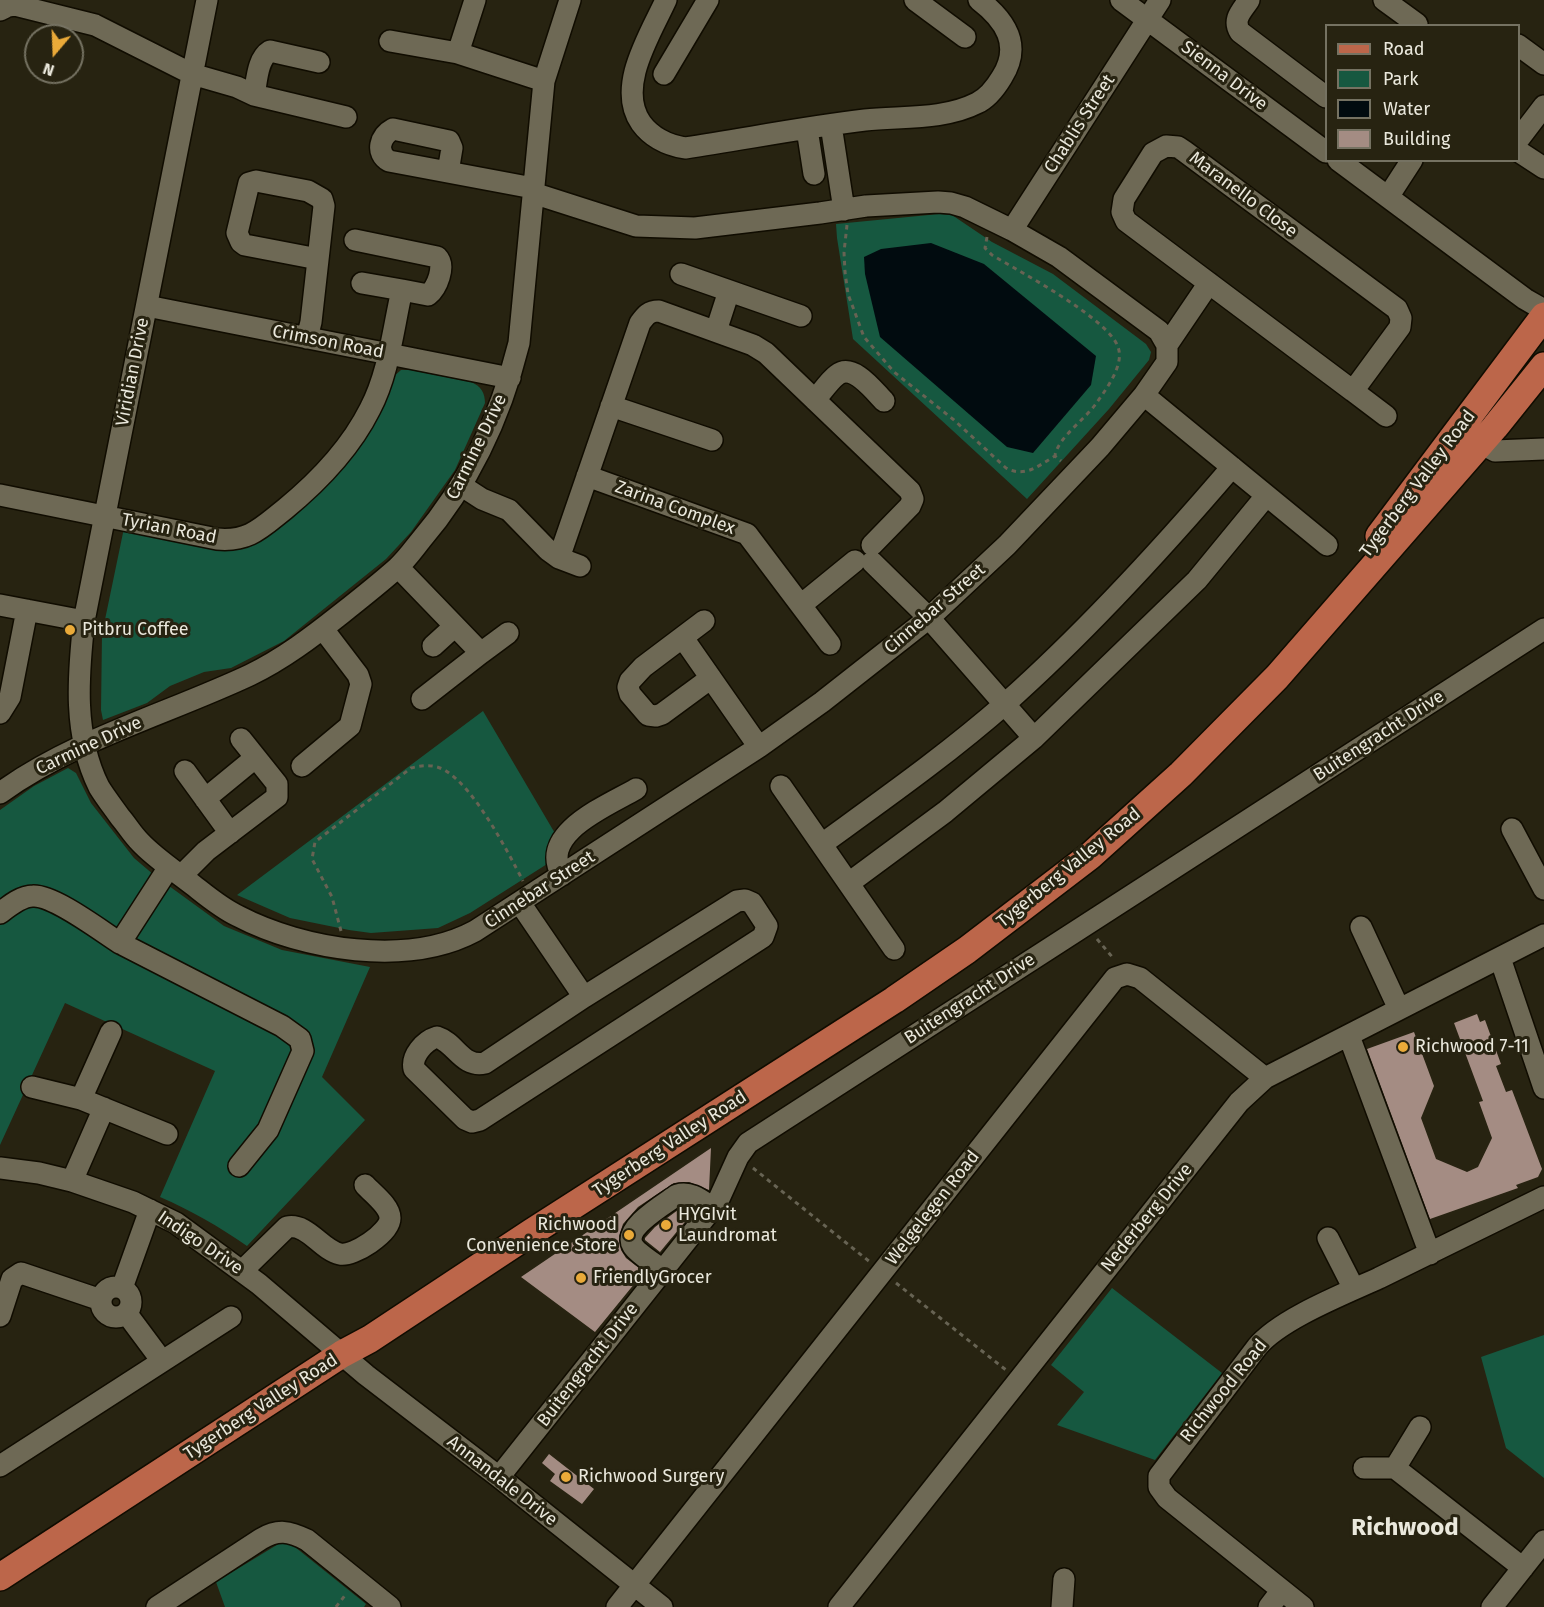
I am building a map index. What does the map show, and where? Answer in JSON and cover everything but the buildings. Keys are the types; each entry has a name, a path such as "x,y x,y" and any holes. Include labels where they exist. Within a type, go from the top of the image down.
{"main road":[{"name":"Tygerberg Valley Road","path":"1296,655 1362,558 1544,316"},
{"name":"Tygerberg Valley Road","path":"0,1577 342,1354 370,1339 894,1000 968,950 1090,856 1181,774 1277,677 1480,444 1544,366"}],"street":[{"name":"Viridian Drive","path":"86,745 79,707 79,671 84,621 207,0"},
{"path":"458,53 475,0"},
{"name":"Carmine Drive","path":"0,793 41,767 86,745 251,674 292,651 398,567 432,527 462,486 485,439 510,378 519,343 544,81 570,0"},
{"path":"666,0 641,55 631,88 638,119 653,136 663,142 685,148 831,125 950,112 979,103 1005,74 1011,53 1009,37 1000,20 979,0"},
{"path":"664,74 708,0"},
{"path":"915,0 965,37"},
{"name":"Sienna Drive","path":"1122,0 1325,151"},
{"name":"Chablis Street","path":"1012,230 1160,0"},
{"path":"1249,0 1237,19 1237,28 1240,33 1325,96"},
{"path":"1384,0 1417,24"},
{"path":"0,10 15,5 95,25 192,74 237,87 254,95 346,117"},
{"path":"390,42 458,53 544,81"},
{"path":"1520,46 1544,64"},
{"path":"254,95 262,59 270,51 319,62"},
{"path":"1520,137 1544,106"},
{"path":"831,125 845,214"},
{"path":"807,129 814,174"},
{"name":"Maranello Close","path":"1353,391 1400,327 1401,318 1397,309 1184,151 1172,146 1161,147 1153,153 1124,199 1123,217 1386,416"},
{"path":"1520,152 1544,168"},
{"path":"1341,162 1525,300 1544,310"},
{"path":"1388,197 1411,162"},
{"path":"448,172 533,191 626,223 648,227 695,228 845,214 897,204 951,203 965,207 1012,230 1059,257 1159,331 1167,345 1209,283"},
{"path":"307,338 318,259 324,206 322,199 308,191 256,181 249,183 237,234 241,242 245,245 318,259"},
{"path":"355,240 432,255 440,260 441,265 435,287 428,295 362,283"},
{"path":"681,274 801,316"},
{"name":"Tyrian Road","path":"0,495 217,539 232,540 246,537 312,487 357,432 371,408 388,354 402,290"},
{"path":"716,331 729,291"},
{"name":"Crimson Road","path":"147,306 510,378"},
{"path":"559,558 640,323 647,313 659,311 753,345 766,353 912,495 910,506 866,556 801,605"},
{"name":"Cinnebar Street","path":"86,745 90,765 107,800 140,842 225,909 250,922 302,939 341,948 410,950 450,943 476,931 522,893 562,875 759,747 822,702 928,618 1007,545 1100,447 1165,368 1168,355 1167,345"},
{"path":"814,400 838,374 845,371 858,376 884,401"},
{"path":"1144,395 1327,545"},
{"path":"611,406 712,440"},
{"path":"1480,444 1495,451 1544,449"},
{"path":"822,844 1005,704 1082,632 1232,468"},
{"name":"Zarina Complex","path":"587,476 747,534 830,644"},
{"path":"462,486 482,499 509,510 537,540 559,558 580,566"},
{"path":"849,883 945,812 1034,738 1197,580 1266,496"},
{"path":"866,556 928,618 1034,738"},
{"path":"398,567 482,653"},
{"path":"0,605 84,621"},
{"path":"0,713 10,697 27,610"},
{"path":"704,621 633,676 628,687 630,694 648,715 656,716 711,678"},
{"path":"433,646 455,626"},
{"path":"302,765 350,726 361,684 358,675 323,628"},
{"name":"Buitengracht Drive","path":"499,1477 713,1208 724,1191 738,1157 748,1143 1544,629"},
{"path":"422,699 508,633"},
{"path":"683,638 759,747"},
{"path":"120,943 175,871 206,851 277,797 277,784 241,739"},
{"path":"205,798 255,758"},
{"path":"185,771 230,833"},
{"path":"781,786 894,949"},
{"path":"562,875 556,853 567,833 579,822 636,789"},
{"path":"1512,829 1544,888"},
{"path":"522,893 584,997"},
{"path":"0,913 12,903 32,896 50,899 120,943 282,1026 300,1039 303,1051 268,1130 239,1166"},
{"path":"745,900 752,903 767,926 763,937 480,1120 472,1122 465,1119 414,1069 413,1062 416,1054 431,1039 437,1037 444,1040 468,1062 476,1065 485,1063 584,997 737,901 745,900"},
{"path":"1360,927 1399,1009"},
{"name":"Nederberg Drive","path":"839,1607 1239,1102 1265,1078 1544,935"},
{"path":"1500,958 1544,1088"},
{"path":"1127,974 1140,978 1265,1078"},
{"name":"Welgelegen Road","path":"617,1607 1115,978 1127,974"},
{"path":"81,1099 111,1032"},
{"path":"1349,1036 1430,1254"},
{"path":"32,1087 81,1099 167,1134"},
{"path":"72,1181 104,1108"},
{"name":"Indigo Drive","path":"0,1168 39,1173 72,1181 150,1210 176,1223 242,1271 342,1354"},
{"path":"242,1271 287,1227 300,1228 329,1249 341,1254 349,1254 380,1235 389,1223 388,1210 365,1185"},
{"path":"663,1270 633,1247 633,1232 637,1224 683,1193 694,1196 713,1208"},
{"name":"Richwood Road","path":"1303,1607 1167,1498 1159,1487 1159,1476 1263,1340 1282,1325 1544,1197"},
{"path":"122,1288 150,1210"},
{"path":"1328,1238 1354,1289"},
{"path":"0,1316 12,1279 21,1273 101,1300"},
{"path":"122,1288 130,1295 132,1305 127,1314 118,1318 108,1315 102,1308 101,1300 108,1289 122,1288"},
{"path":"127,1314 162,1361"},
{"path":"0,1466 231,1317"},
{"name":"Annandale Drive","path":"342,1354 662,1607"},
{"path":"1395,1468 1420,1427"},
{"path":"1364,1468 1395,1468 1523,1568"},
{"path":"156,1607 261,1539 280,1531 293,1533 307,1540 390,1607"},
{"path":"1492,1607 1544,1541"},
{"path":"1062,1607 1064,1579"},
{"path":"1269,1607 1282,1590"}],"path":[{"path":"845,214 847,228 844,252 848,294 864,337 911,387 954,420 1006,468 1015,473 1026,472 1055,456 1060,443 1080,423 1106,388 1119,360 1119,348 1112,336 1094,320 992,255 985,248 987,235"},
{"path":"1055,456 1065,464"},
{"path":"342,933 332,897 312,859 311,852 315,842 318,837 411,768 418,766 441,768 461,785 487,819 522,893"},
{"path":"1085,925 1127,974"}],"green space":[{"path":"939,214 952,215 992,242 1053,274 1146,344 1151,352 1149,360 1109,409 1027,499 853,339 836,224"},
{"path":"401,370 471,382 480,388 485,399 455,470 411,532 386,559 284,641 231,668 204,672 170,686 147,703 103,720 101,710 102,634 124,528 255,541"},
{"path":"483,711 566,852 470,913 438,928 371,933 349,930 290,918 237,895"},
{"path":"68,768 76,773 91,803 134,858 224,926 282,950 370,967 322,1077 365,1120 247,1246 205,1219 160,1197 215,1071 65,1003 0,1145 0,810 34,786"},
{"path":"1112,1288 1222,1373 1155,1460 1057,1425 1084,1392 1051,1365"},
{"path":"1544,1335 1544,1478 1506,1448 1481,1357"},
{"path":"280,1543 295,1547 366,1604 364,1607 225,1607 216,1582"}],"water":[{"path":"931,243 984,264 1096,356 1091,385 1033,453 1007,447 880,337 865,274 864,257 881,249"}],"place":[{"name":"Pitbru Coffee","path":"70,630"},
{"name":"Richwood 7-11","path":"1403,1047"},
{"name":"HYGIvit Laundromat","path":"666,1225"},
{"name":"Richwood Convenience Store","path":"629,1235"},
{"name":"FriendlyGrocer","path":"581,1278"},
{"name":"Richwood Surgery","path":"566,1477"}],"district":[{"name":"Richwood","path":"1405,1528"}]}
